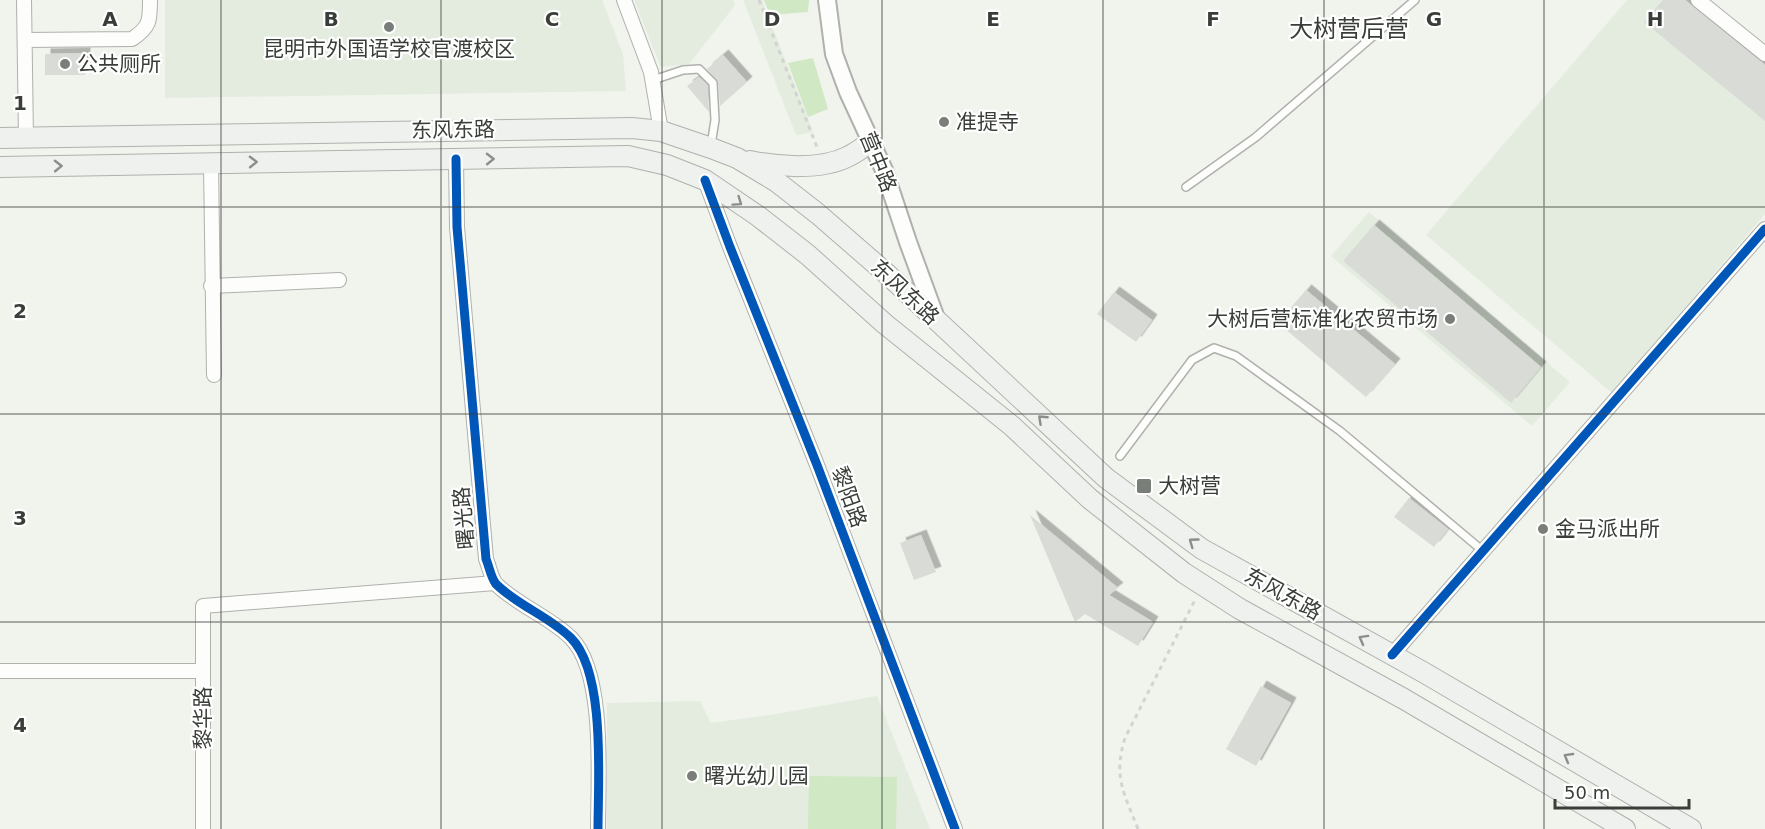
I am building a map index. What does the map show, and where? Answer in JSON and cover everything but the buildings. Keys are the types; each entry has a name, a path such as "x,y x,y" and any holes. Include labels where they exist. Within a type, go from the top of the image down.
{"main road":[{"name":"东风东路","path":"0,138 632,128 661,131 737,158 777,182 818,214 887,274 1106,478 1202,549 1392,655 1691,829"},
{"path":"737,158 771,165 799,166 846,158 871,142"},
{"name":"东风东路","path":"0,167 628,156 667,165 705,180 758,216 808,255 885,324 1012,426 1090,499 1184,573 1240,609 1404,699 1625,829"}],"street":[{"path":"24,0 26,138"},
{"path":"25,40 132,39 145,30 150,15 150,0"},
{"path":"624,0 652,80 661,131"},
{"name":"营中路","path":"827,0 829,31 834,54 884,170 938,323"},
{"path":"1698,0 1765,54"},
{"name":"曙光路","path":"456,159 457,227 486,559 495,583"},
{"path":"211,163 214,375"},
{"name":"黎阳路","path":"705,180 818,465 955,829"},
{"path":"1392,655 1765,229"},
{"path":"211,286 339,280"},
{"path":"495,583 571,638 584,658 593,688 597,732 598,829"},
{"name":"黎华路","path":"203,829 203,606 495,583"},
{"path":"0,671 203,671"}],"lane":[{"path":"1186,187 1256,137 1415,0"},
{"path":"652,80 683,70 699,69 713,83 715,120 711,148"},
{"path":"1120,456 1192,360 1214,348 1236,356 1340,431 1483,551"}],"path":[{"path":"759,0 823,163"},
{"path":"1138,829 1119,775 1120,756 1125,738 1203,585"}],"shaded area":[{"name":"昆明市外国语学校官渡校区","path":"165,0 602,0 623,54 626,91 165,98"},
{"path":"634,0 733,0 735,5 689,64 661,67"},
{"path":"743,0 762,0 813,132 796,135"},
{"path":"1627,0 1682,0 1765,70 1765,214 1612,393 1426,235"},
{"name":"大树后营标准化农贸市场","path":"1369,212 1570,382 1532,426 1331,256"},
{"path":"877,696 930,829 607,829 607,703 700,701 711,723"}],"green space":[{"path":"764,0 809,0 808,12 770,15"},
{"path":"813,58 828,109 808,117 788,63"},
{"path":"809,776 897,777 896,829 808,829"}],"cycle path":[{"path":"456,159 457,227 486,559 496,584 563,631 582,654 590,676 598,729 598,829"},
{"path":"705,180 817,465 955,829"},
{"path":"1392,655 1765,229"}],"place":[{"name":"昆明市外国语学校官渡校区","path":"389,27"},
{"name":"公共厕所","path":"65,64"},
{"name":"准提寺","path":"944,122"},
{"name":"大树后营标准化农贸市场","path":"1450,319"},
{"name":"大树营","path":"1144,486"},
{"name":"金马派出所","path":"1543,529"},
{"name":"曙光幼儿园","path":"692,776"}],"district":[{"name":"大树营后营","path":"1349,29"}]}
